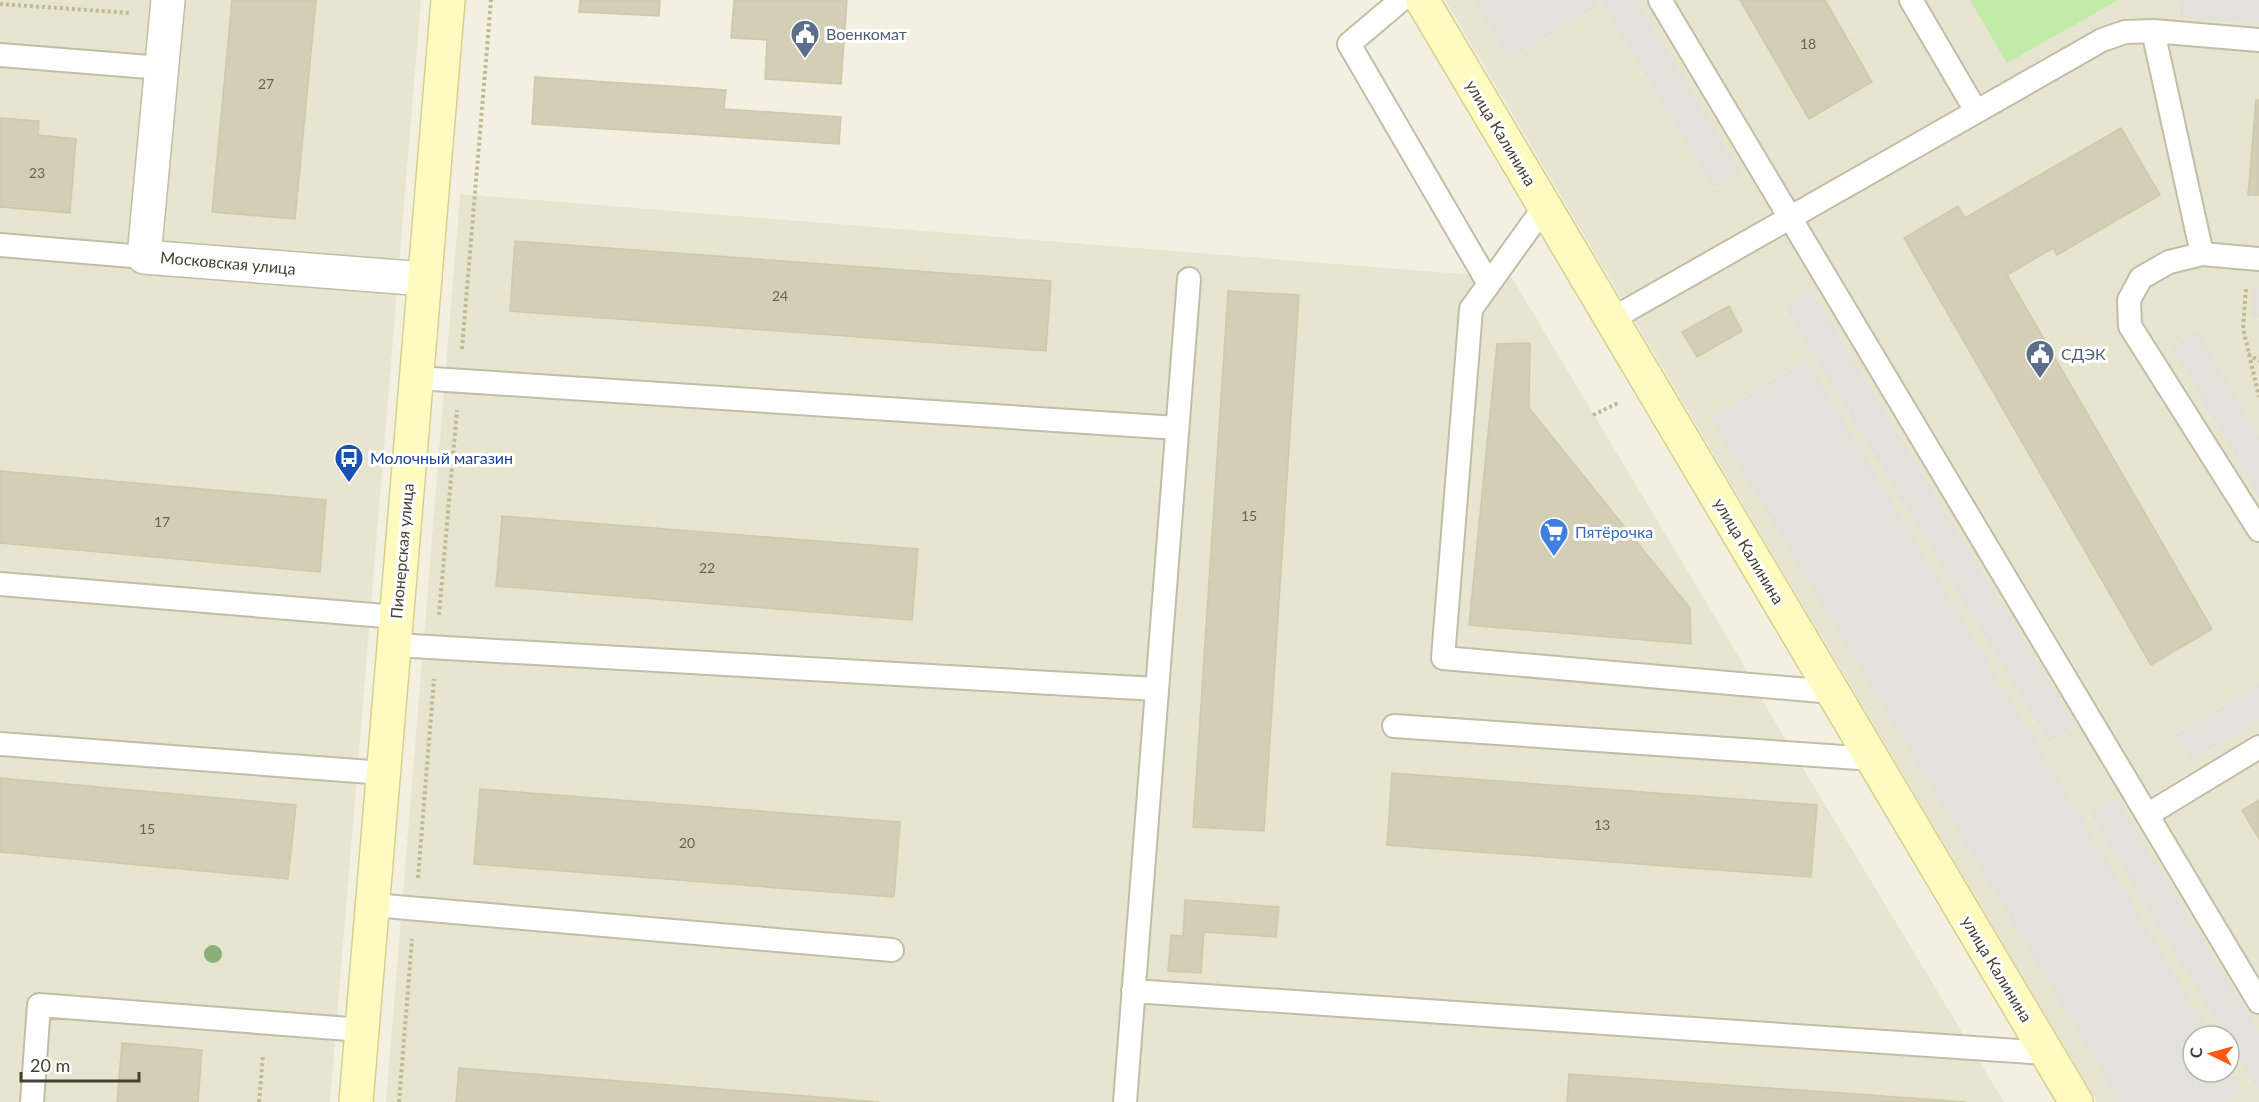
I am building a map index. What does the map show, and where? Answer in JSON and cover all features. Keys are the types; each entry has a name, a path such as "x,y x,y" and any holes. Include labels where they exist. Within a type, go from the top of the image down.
{"street":[{"name":"Пионерская улица","path":"356,1102 448,0"},
{"name":"улица Калинина","path":"1422,0 2076,1102"},
{"name":"Московская улица","path":"167,8 144,257 425,279"}],"lane":[{"path":"1401,0 1349,44 1489,284"},
{"path":"1660,0 2259,1002"},
{"path":"1911,0 1976,111"},
{"path":"1612,319 2102,40 2125,32 2153,31 2259,40"},
{"path":"2153,31 2202,254"},
{"path":"0,55 162,68"},
{"path":"1545,206 1471,309 1443,658 1832,692"},
{"path":"0,245 144,257"},
{"path":"2254,259 2202,254 2169,262 2141,278 2129,300 2130,326 2259,530"},
{"path":"1125,1102 1189,279"},
{"path":"417,378 1177,428"},
{"path":"0,584 396,631 437,647 1156,689"},
{"path":"1394,726 1872,759"},
{"path":"0,744 384,773"},
{"path":"2147,815 2259,747"},
{"path":"373,905 892,950"},
{"path":"1133,991 2047,1053"},
{"path":"32,1102 39,1005 362,1030"}],"path":[{"path":"399,1102 491,0"},
{"path":"0,4 167,8"},
{"path":"2254,259 2243,328 2259,397"},
{"path":"2248,354 2259,361"},
{"path":"1593,415 1651,386"},
{"path":"259,1102 266,1024"}],"shaded area":[{"path":"0,0 421,0 330,1102 0,1102"},
{"path":"1445,0 2259,0 2259,1102 2097,1102"},
{"path":"1474,0 1594,0 1597,6 1509,59"},
{"path":"1600,0 1636,0 1740,172 1714,188"},
{"path":"2181,0 2259,0 2259,24 2180,17"},
{"path":"460,194 1512,278 2004,1102 386,1102"},
{"path":"2254,286 2259,287 2259,317 2252,317"},
{"path":"1811,290 2075,726 2049,742 1784,306"},
{"path":"2198,331 2259,437 2259,498 2172,347"},
{"path":"1807,360 2205,1024 2181,1024 2181,1084 2240,1084 2244,1090 2225,1102 2120,1102 1710,418"},
{"path":"2259,684 2259,720 2191,761 2175,735"},
{"path":"2116,797 2259,1033 2259,1092 2241,1062 2241,1024 2218,1024 2090,813"}],"green space":[{"path":"1970,0 2118,0 2007,63"}],"building":[{"path":"232,0 316,0 295,219 212,212"},
{"path":"580,0 660,0 659,16 579,12"},
{"name":"Военкомат","path":"734,0 847,0 841,84 765,79 767,40 731,38"},
{"path":"1740,0 1825,0 1872,82 1809,119"},
{"path":"535,77 726,90 724,109 841,117 839,144 532,124"},
{"path":"2256,100 2259,100 2259,195 2248,195"},
{"path":"0,118 39,121 38,135 76,139 70,213 0,207"},
{"path":"2121,128 2160,195 2057,255 2053,248 2007,275 2212,629 2151,665 1904,238 1958,206 1965,218"},
{"path":"515,241 1051,281 1046,351 510,311"},
{"path":"1228,291 1299,295 1264,831 1193,827"},
{"path":"1729,306 1742,331 1697,357 1682,332"},
{"path":"1530,343 1529,408 1690,608 1691,644 1469,625 1497,344"},
{"path":"0,471 326,500 320,572 0,543"},
{"path":"502,516 918,549 912,620 496,586"},
{"path":"1392,773 1817,805 1811,877 1387,845"},
{"path":"0,778 296,805 288,879 0,852"},
{"path":"480,789 900,822 894,897 474,864"},
{"path":"2259,800 2259,839 2242,810"},
{"path":"1185,900 1279,907 1276,937 1204,932 1201,973 1168,971 1171,935 1183,936"},
{"path":"122,1043 202,1050 198,1102 117,1102"},
{"path":"459,1068 879,1102 456,1102"},
{"path":"1569,1074 1842,1093 1966,1102 1567,1102"}],"place":[{"name":"Военкомат","path":"805,60"},
{"name":"СДЭК","path":"2040,380"},
{"name":"Молочный магазин","path":"349,484"},
{"name":"Пятёрочка","path":"1554,558"}]}
